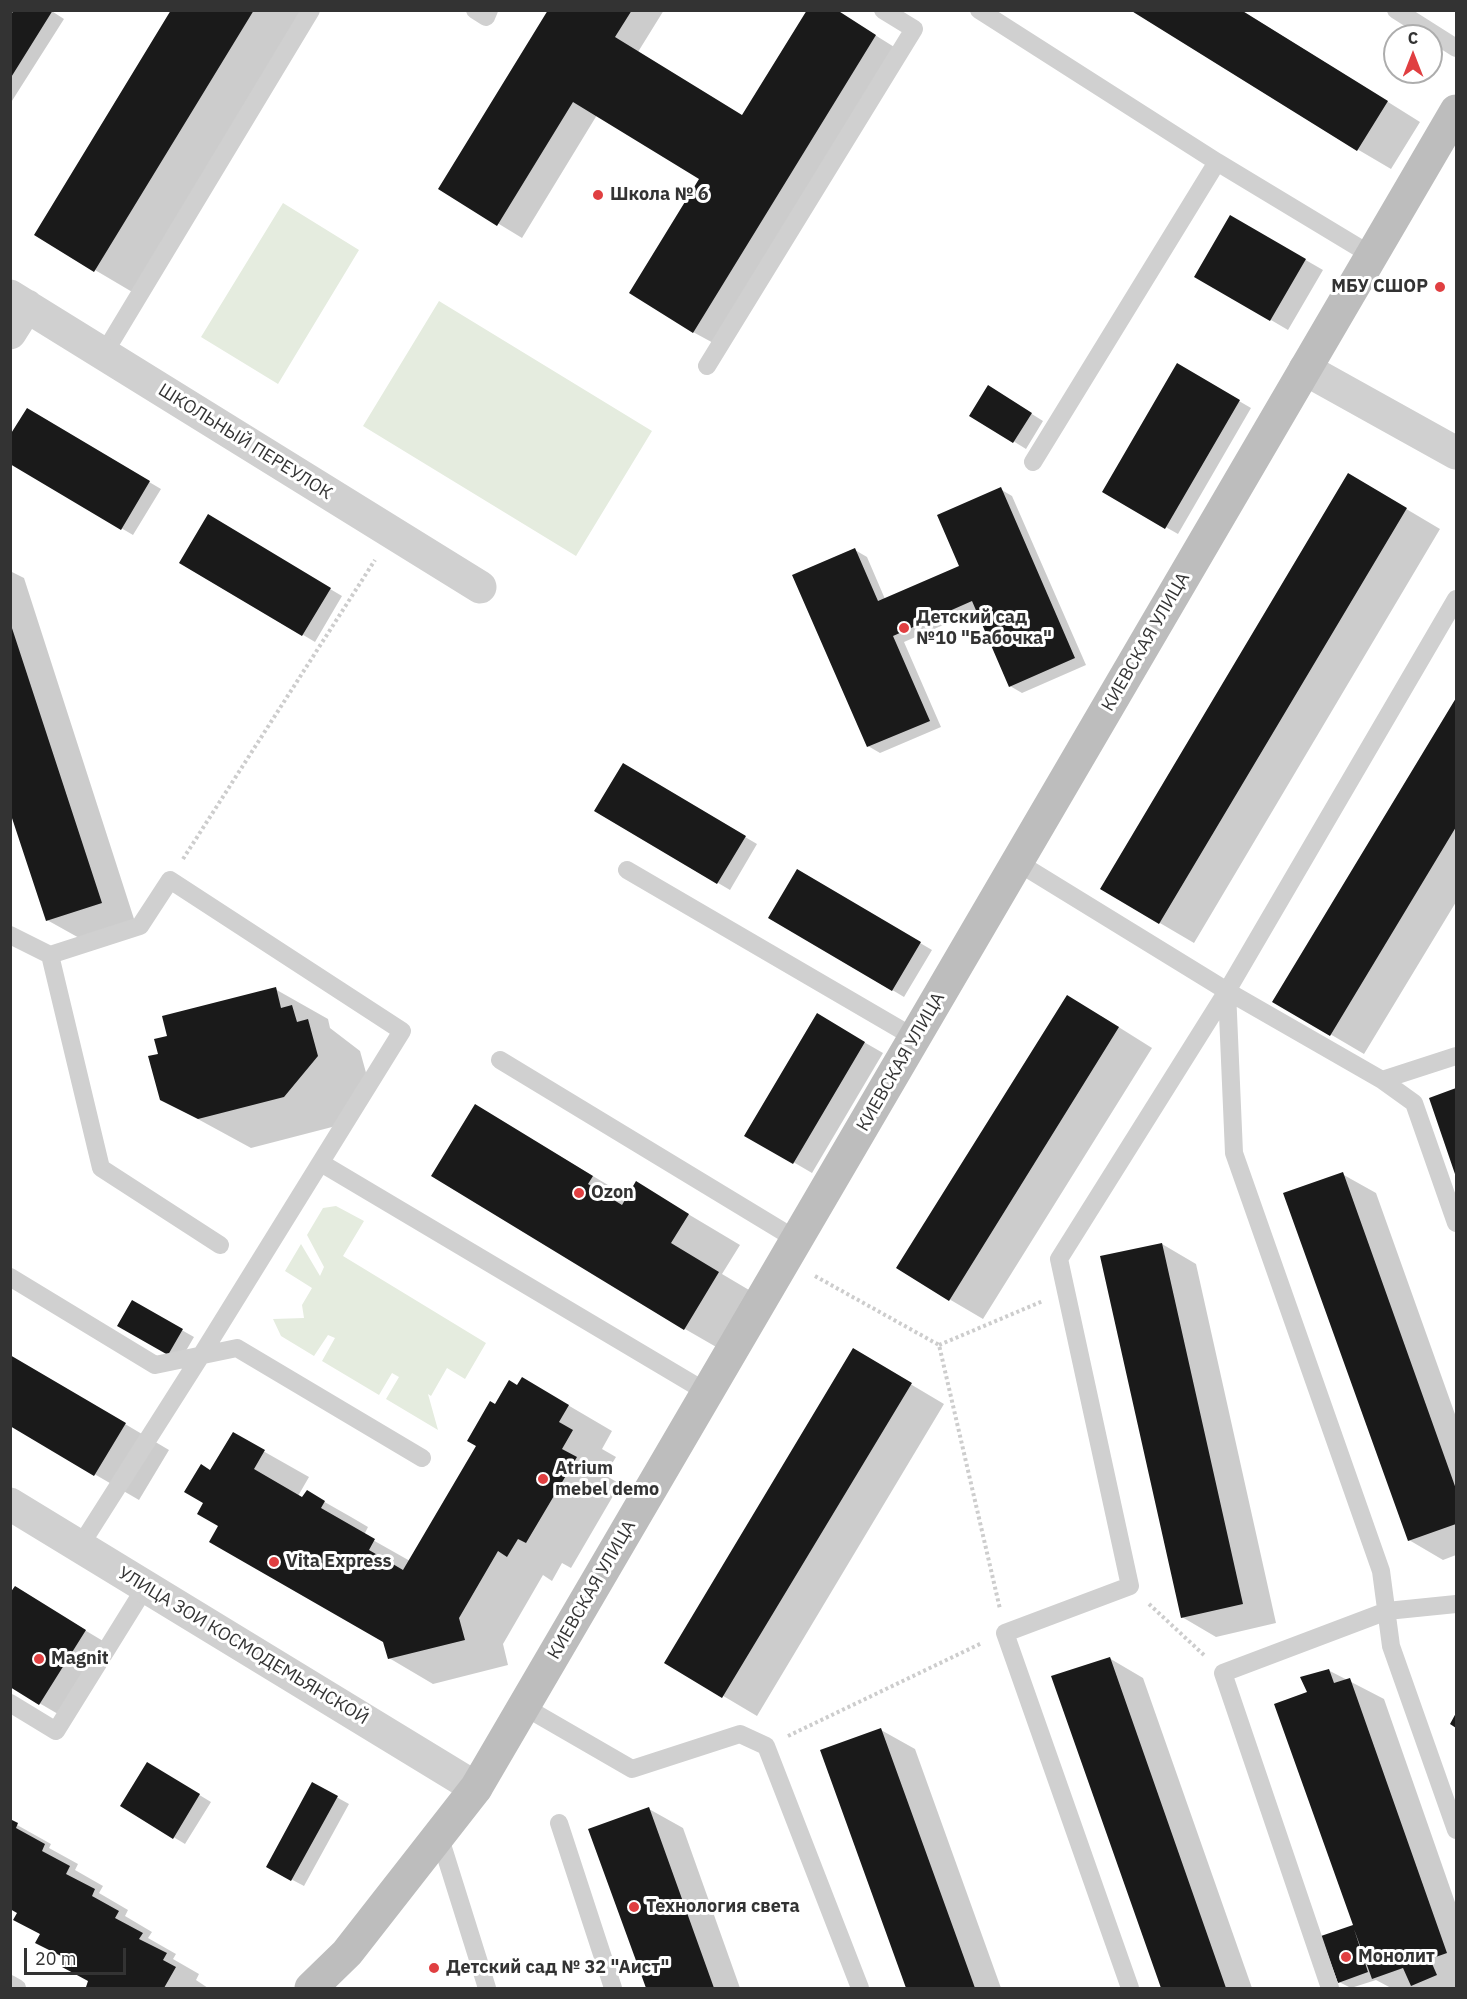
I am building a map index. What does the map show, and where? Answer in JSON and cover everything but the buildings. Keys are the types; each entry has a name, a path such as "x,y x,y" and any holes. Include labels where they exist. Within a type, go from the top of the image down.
{"main road":[{"name":"КИЕВСКАЯ УЛИЦА","path":"311,1989 347,1953 476,1788 1456,111"}],"street":[{"name":"ШКОЛЬНЫЙ ПЕРЕУЛОК","path":"16,312 103,355 480,587"},
{"path":"1305,369 1456,453"},
{"name":"УЛИЦА ЗОИ КОСМОДЕМЬЯНСКОЙ","path":"10,1504 476,1788"}],"lane":[{"path":"103,355 311,10"},
{"path":"476,10 486,16 489,10"},
{"path":"707,366 914,29 883,10"},
{"path":"979,10 1217,162 1371,255"},
{"path":"1396,10 1456,48"},
{"path":"1033,462 1217,162"},
{"path":"1130,1989 1005,1633 1130,1586 1059,1258 1227,991 1456,599"},
{"path":"1017,862 1227,991 1382,1080 1414,1103 1456,1223"},
{"path":"627,870 915,1038"},
{"path":"10,935 50,955 140,926 170,880 402,1031 80,1546"},
{"path":"50,955 101,1168 220,1245"},
{"path":"1227,991 1234,1154 1381,1571 1391,1646 1456,1830"},
{"path":"1382,1080 1456,1056"},
{"path":"500,1060 791,1250"},
{"path":"321,1163 708,1393"},
{"path":"10,1278 155,1365 237,1348 422,1458"},
{"path":"10,1703 56,1731 146,1586"},
{"path":"1330,1989 1223,1673 1387,1611 1456,1604"},
{"path":"524,1706 632,1769 740,1734 766,1746 860,1989"},
{"path":"559,1823 613,1989"},
{"path":"439,1835 487,1989"},
{"path":"10,1984 17,1989"}],"path":[{"path":"170,880 393,533"},
{"path":"766,1746 1005,1633 939,1345 791,1250"},
{"path":"939,1345 1066,1290"},
{"path":"1130,1586 1223,1673"}],"shaded area":[{"path":"283,203 359,250 278,384 201,337"},
{"path":"439,301 652,431 576,556 363,426"},
{"path":"336,1206 364,1221 343,1256 486,1343 465,1379 447,1368 431,1396 428,1394 438,1430 386,1399 399,1377 392,1373 379,1395 322,1361 335,1338 328,1335 314,1356 281,1336 273,1319 304,1318 302,1305 312,1288 285,1271 301,1244 320,1276 324,1267 307,1235 323,1208"}],"place":[{"name":"Школа № 6","path":"598,195"},
{"name":"МБУ СШОР","path":"1440,287"},
{"name":"Детский сад №10 \"Бабочка\"","path":"904,628"},
{"name":"Ozon","path":"579,1193"},
{"name":"Atrium mebel demo","path":"543,1479"},
{"name":"Vita Express","path":"274,1562"},
{"name":"Magnit","path":"39,1659"},
{"name":"Технология света","path":"634,1907"},
{"name":"Монолит","path":"1346,1957"},
{"name":"Детский сад № 32 \"Аист\"","path":"434,1968"}]}
